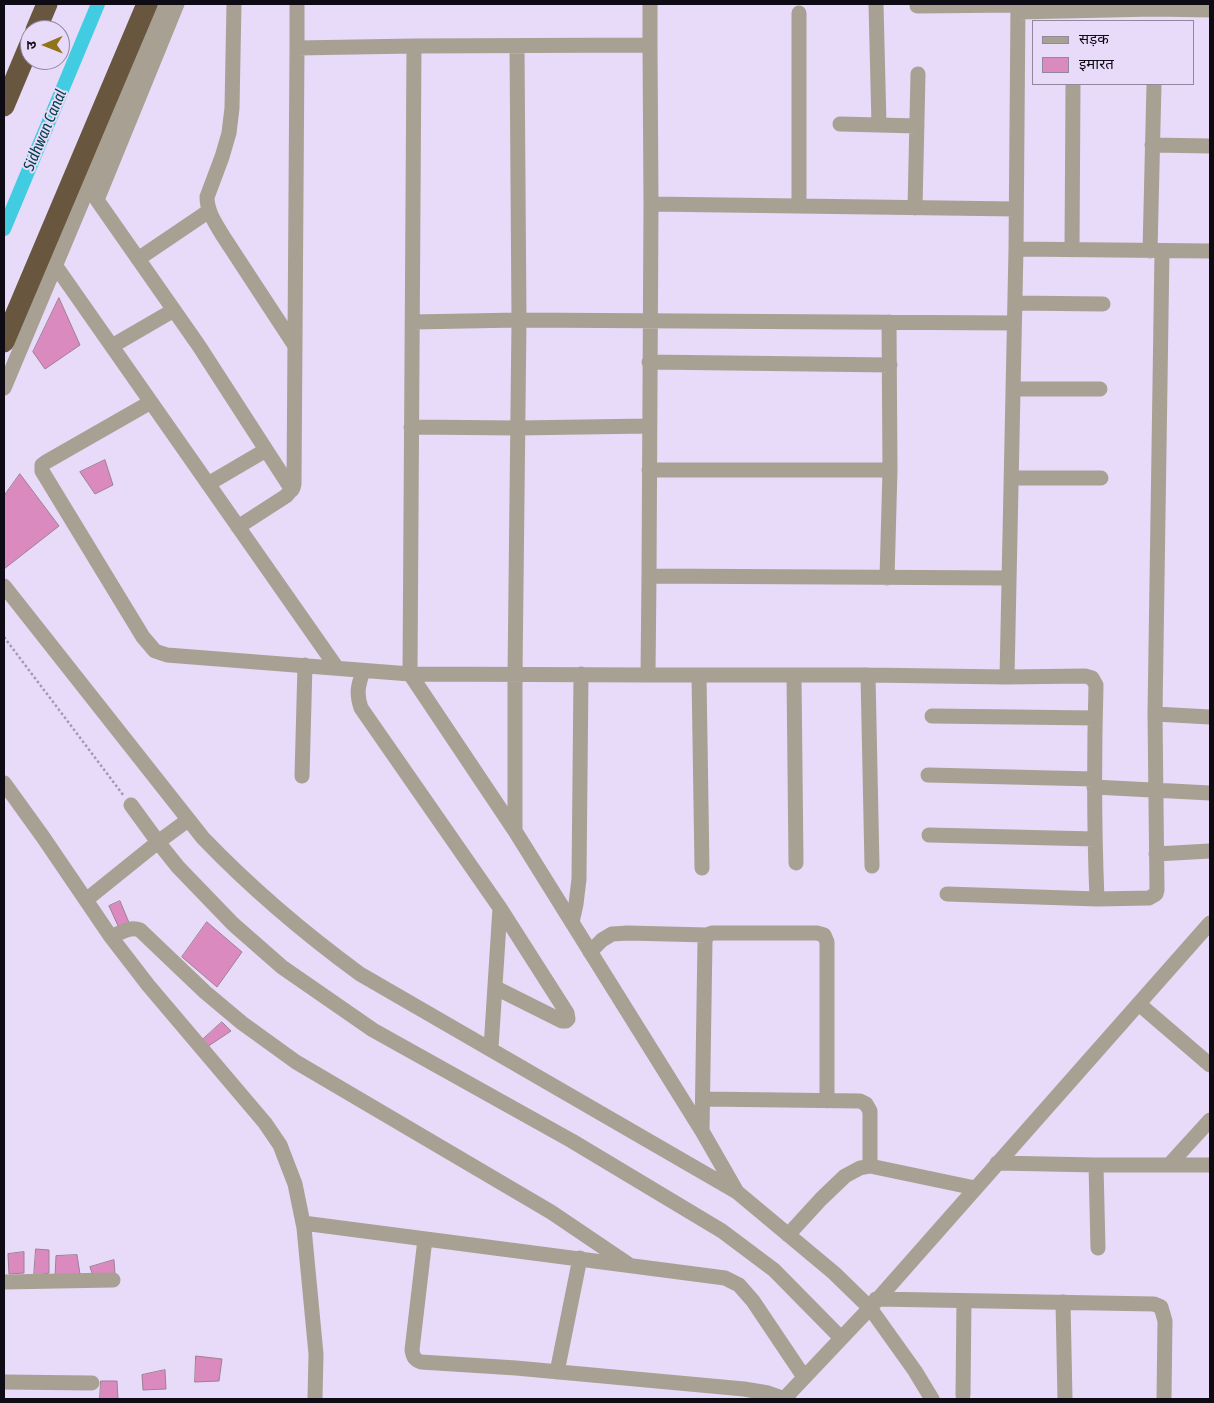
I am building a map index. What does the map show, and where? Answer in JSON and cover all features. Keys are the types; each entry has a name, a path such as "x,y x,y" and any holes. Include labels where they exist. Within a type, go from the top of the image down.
{"highway":[{"path":"40,20 47,4"},
{"path":"4,342 147,4"},
{"path":"4,106 20,68"}],"street":[{"path":"4,388 165,4"},
{"path":"177,4 98,200 199,346 292,490"},
{"path":"234,4 230,124 227,144 207,198 207,204 223,236 295,346"},
{"path":"238,527 286,496 292,490 294,484 297,4"},
{"path":"648,675 650,4"},
{"path":"876,4 878,125"},
{"path":"917,6 1018,7 1074,16 1155,15 1210,10"},
{"path":"1006,677 1016,249 1018,7"},
{"path":"799,13 799,206"},
{"path":"297,48 650,45"},
{"path":"414,46 410,674 515,831 702,1131 737,1192"},
{"path":"515,831 519,320 517,46"},
{"path":"915,208 918,74"},
{"path":"1072,250 1073,85"},
{"path":"947,894 1098,899 1148,898 1156,894 1156,251 1152,145 1154,85"},
{"path":"840,124 917,126"},
{"path":"1152,145 1210,146"},
{"path":"650,204 1016,209"},
{"path":"138,259 209,211"},
{"path":"1016,249 1210,251"},
{"path":"55,265 337,668"},
{"path":"1015,303 1103,304"},
{"path":"112,346 174,310"},
{"path":"413,322 519,320 1014,323"},
{"path":"887,578 890,470 889,322"},
{"path":"650,362 890,365"},
{"path":"1013,389 1100,389"},
{"path":"151,402 46,462 42,466 42,471 143,637 155,651 167,655 305,665 363,672 410,674 1085,676 1092,678 1096,685 1094,839 1098,899"},
{"path":"411,426 518,428 649,426"},
{"path":"208,484 266,450"},
{"path":"649,470 890,470"},
{"path":"1011,478 1101,478"},
{"path":"649,576 1009,578"},
{"path":"4,586 174,830 178,867 233,924 282,967 373,1030 572,1141 722,1231 848,1330"},
{"path":"302,776 305,665"},
{"path":"363,672 357,689 361,708 500,908 567,1014 568,1019 566,1022 562,1021 496,988"},
{"path":"572,922 579,878 580,674"},
{"path":"699,675 702,868"},
{"path":"794,675 796,863"},
{"path":"868,675 872,866"},
{"path":"1155,714 1210,717"},
{"path":"932,716 1095,718"},
{"path":"928,775 1094,783 1155,791 1210,793"},
{"path":"4,783 111,937 148,985 264,1123 280,1145 296,1184 303,1223 316,1354 315,1399"},
{"path":"131,805 174,830 203,838 267,899 360,974 491,1048 737,1192 873,1304 932,1399"},
{"path":"86,900 174,830"},
{"path":"929,835 1094,839"},
{"path":"1156,854 1210,851"},
{"path":"491,1048 500,908"},
{"path":"425,1239 412,1350 412,1355 416,1360 421,1362 744,1389 768,1393 784,1399 873,1304 1210,924"},
{"path":"111,937 130,929 140,930 242,1024 296,1062 551,1212 628,1264"},
{"path":"590,952 602,940 612,934 817,933 824,935 827,942 827,1101"},
{"path":"702,1131 705,941 707,935"},
{"path":"1139,1004 1210,1065"},
{"path":"702,1099 860,1101 866,1104 870,1111 870,1166"},
{"path":"1168,1164 1210,1120"},
{"path":"997,1163 1210,1165"},
{"path":"1096,1165 1098,1248"},
{"path":"788,1235 820,1199 844,1176 860,1168 870,1166 975,1188"},
{"path":"303,1223 725,1278 739,1285 752,1301 804,1377"},
{"path":"557,1372 580,1258"},
{"path":"4,1282 113,1280"},
{"path":"873,1304 964,1301 1154,1304 1161,1307 1165,1320 1164,1399"},
{"path":"963,1396 964,1301"},
{"path":"1063,1302 1064,1399"},
{"path":"4,1382 92,1383"}],"path":[{"path":"4,637 131,805"}],"building":[{"path":"59,298 80,345 45,369 33,352"},
{"path":"105,460 113,485 95,494 80,472"},
{"path":"20,474 59,526 4,569 4,496"},
{"path":"120,901 130,925 119,928 109,906"},
{"path":"207,922 242,952 217,987 182,957"},
{"path":"222,1022 231,1031 207,1047 200,1042"},
{"path":"36,1249 49,1250 49,1273 34,1276"},
{"path":"24,1252 24,1273 9,1274 8,1254"},
{"path":"77,1255 80,1274 55,1277 56,1256"},
{"path":"114,1260 115,1274 93,1276 90,1267"},
{"path":"196,1356 222,1359 219,1381 195,1382"},
{"path":"165,1370 166,1389 143,1390 142,1375"},
{"path":"101,1381 117,1381 118,1399 100,1399"}],"waterway":[{"name":"Sidhwan Canal","path":"4,229 98,4"}]}
